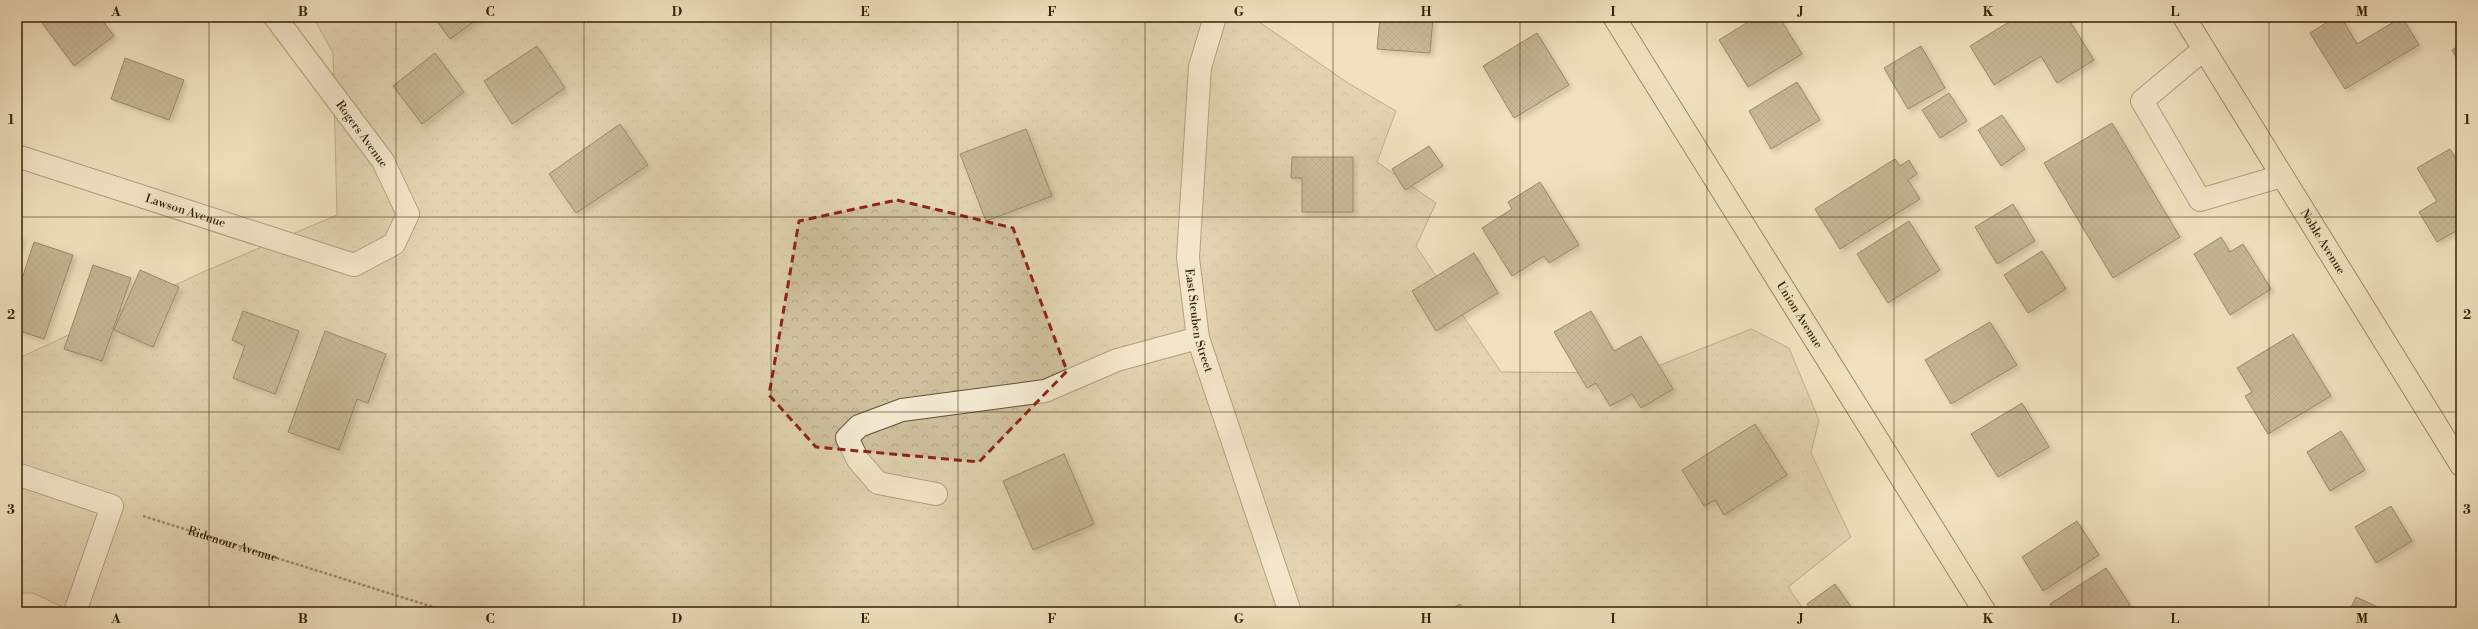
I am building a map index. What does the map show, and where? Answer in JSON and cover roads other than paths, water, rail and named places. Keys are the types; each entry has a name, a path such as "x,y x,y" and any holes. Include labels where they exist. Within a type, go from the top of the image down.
{"main road":[{"name":"Union Avenue","path":"1614,17 1985,612"},
{"name":"Noble Avenue","path":"2184,17 2461,465"}],"street":[{"name":"Rogers Avenue","path":"274,17 383,161 408,214 394,244 354,265"},
{"name":"East Steuben Street","path":"1215,17 1200,67 1188,258 1198,338 1290,612"},
{"path":"2204,49 2142,101 2200,200 2282,176"},
{"path":"17,139 25,159"},
{"name":"Lawson Avenue","path":"25,159 354,265"},
{"path":"936,494 878,483 858,460 847,438 859,426 902,410 1045,391 1117,360 1198,338"},
{"path":"17,474 112,506 75,612"}]}
